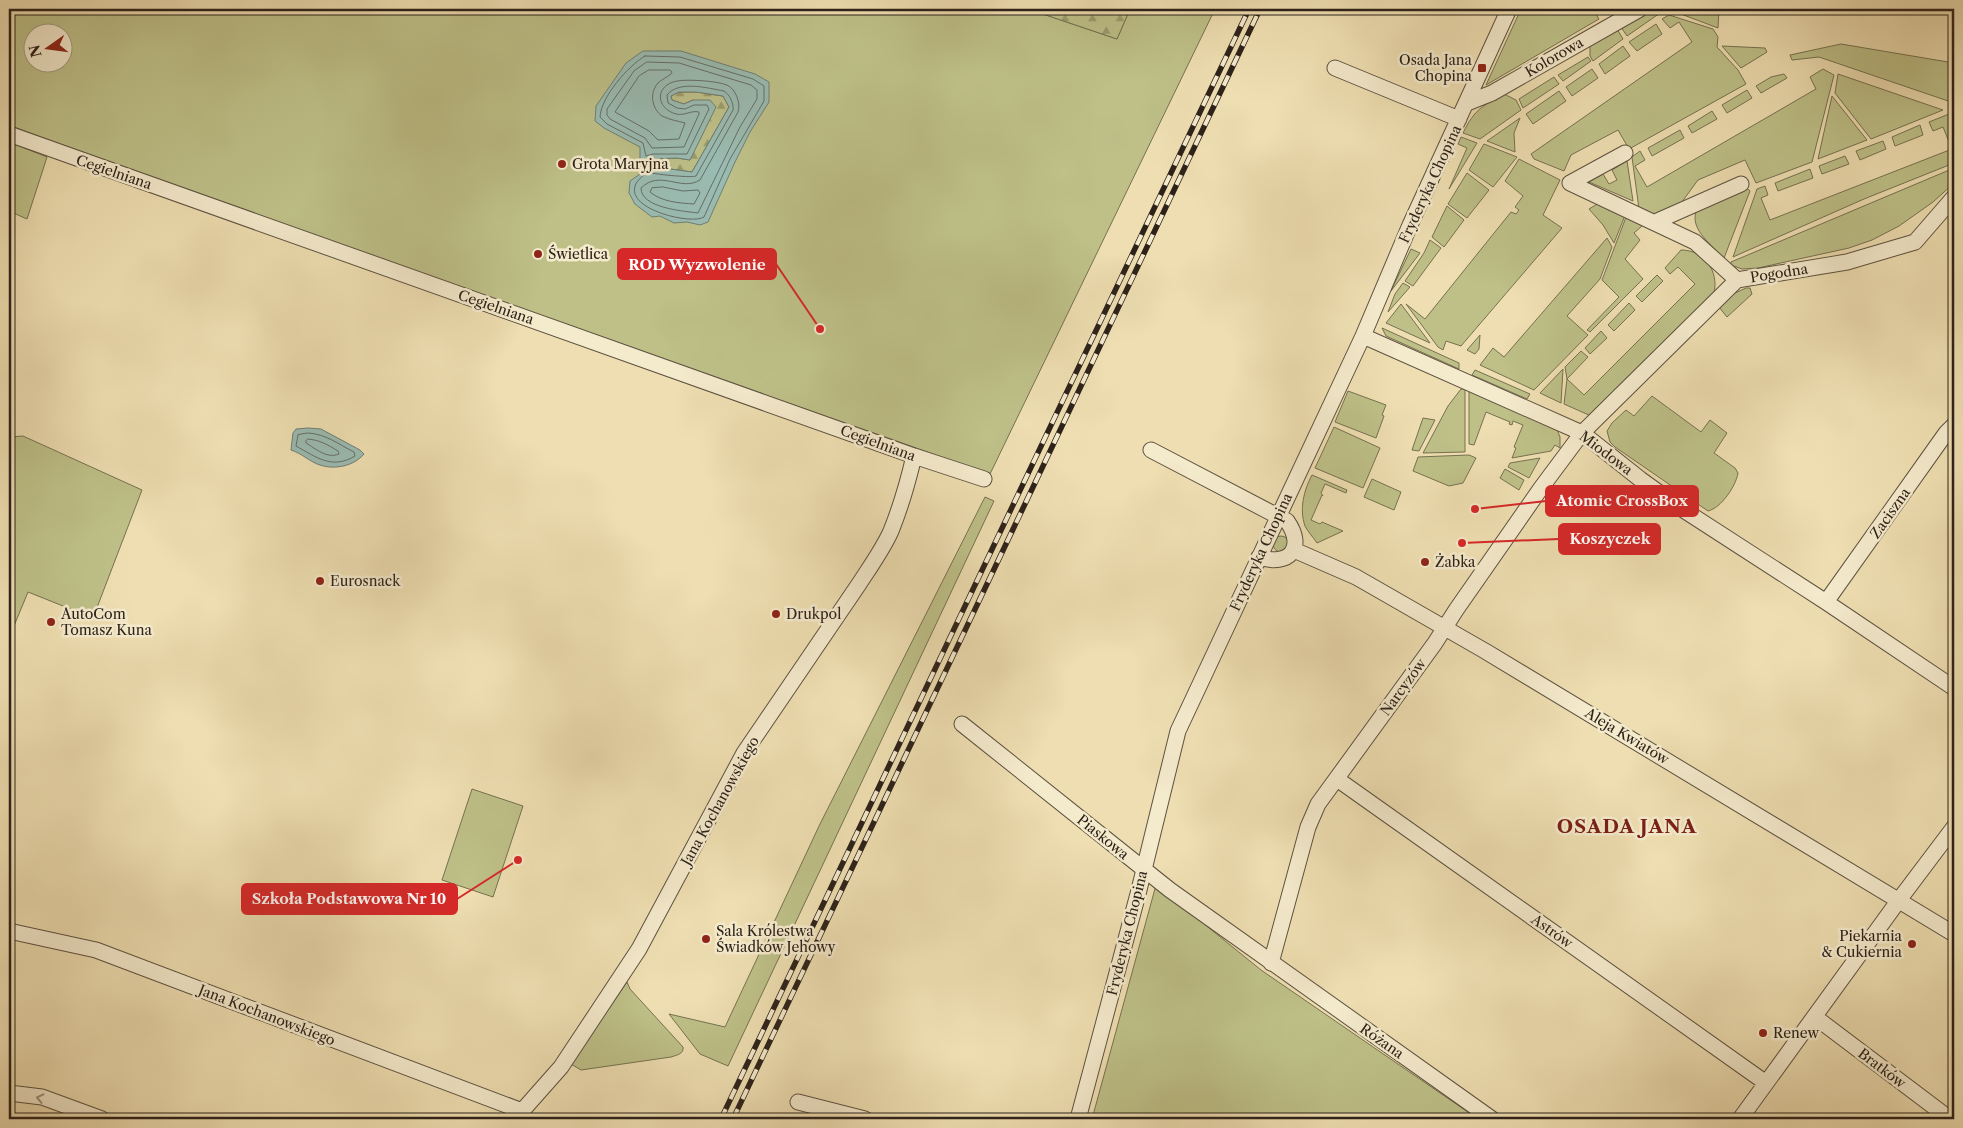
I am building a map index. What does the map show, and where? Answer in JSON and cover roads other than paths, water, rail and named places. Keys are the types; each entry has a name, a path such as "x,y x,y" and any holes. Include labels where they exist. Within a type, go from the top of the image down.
{"street":[{"name":"Fryderyka Chopina","path":"1078,1119 1144,869 1178,731 1363,336 1392,265 1509,9"},
{"name":"Kolorowa","path":"1467,103 1492,93 1640,9"},
{"path":"1335,68 1460,119"},
{"name":"Cegielniana","path":"9,134 914,456 984,479"},
{"path":"1625,153 1570,183 1695,242 1737,280"},
{"path":"1655,222 1741,184"},
{"name":"Pogodna","path":"1582,433 1737,280 1847,262 1915,242 1954,197"},
{"name":"Miodowa","path":"1363,336 1582,433 1679,507 1954,688"},
{"name":"Zaciszna","path":"1826,602 1946,433 1954,425"},
{"name":"Narcyzów","path":"1271,963 1308,827 1318,804 1445,628 1546,481 1582,433"},
{"path":"1151,450 1286,521 1293,530 1294,550 1289,556 1281,560 1270,561 1258,557"},
{"name":"Jana Kochanowskiego","path":"9,932 96,950 519,1115 561,1067 639,949 744,753 860,584 875,559 894,523 908,486 914,456"},
{"name":"Aleja Kwiatów","path":"1294,550 1356,577 1445,628 1954,934"},
{"name":"Piaskowa","path":"962,724 1144,869 1271,963"},
{"name":"Astrów","path":"1337,779 1766,1083"},
{"path":"1740,1119 1954,827"},
{"name":"Różana","path":"1271,963 1492,1119"},
{"name":"Bratków","path":"1815,1017 1950,1119"},
{"path":"9,1093 42,1098 102,1119"},
{"path":"798,1102 865,1119"}],"water":[{"path":"643,51 681,51 755,74 769,82 769,102 750,132 708,222 700,225 687,222 674,223 660,216 652,217 635,204 629,193 630,181 640,174 640,147 604,128 595,121 596,106 626,63","holes":["679,92 696,92 723,96 729,107 692,172 663,168 653,170 650,163 653,159 677,158 690,160 716,107 710,100 693,100 684,104 672,100 671,96"]},
{"path":"296,429 321,429 364,454 344,466 332,467 316,464 291,450 293,433"}],"railway":[{"path":"721,1119 1249,9"},
{"path":"733,1119 1260,9"}],"place":[{"name":"Osada Jana Chopina","path":"1482,68"},
{"name":"Grota Maryjna","path":"562,164"},
{"name":"Świetlica","path":"538,254"},
{"name":"ROD Wyzwolenie","path":"820,329"},
{"name":"Atomic CrossBox","path":"1475,509"},
{"name":"Koszyczek","path":"1462,543"},
{"name":"Żabka","path":"1425,562"},
{"name":"Eurosnack","path":"320,581"},
{"name":"Drukpol","path":"776,614"},
{"name":"AutoCom Tomasz Kuna","path":"51,622"},
{"name":"Szkoła Podstawowa Nr 10","path":"518,860"},
{"name":"Sala Królestwa Świadków Jehowy","path":"706,939"},
{"name":"Piekarnia & Cukiernia","path":"1912,944"},
{"name":"Renew","path":"1763,1033"}],"district":[{"name":"OSADA JANA","path":"1627,826"}]}
